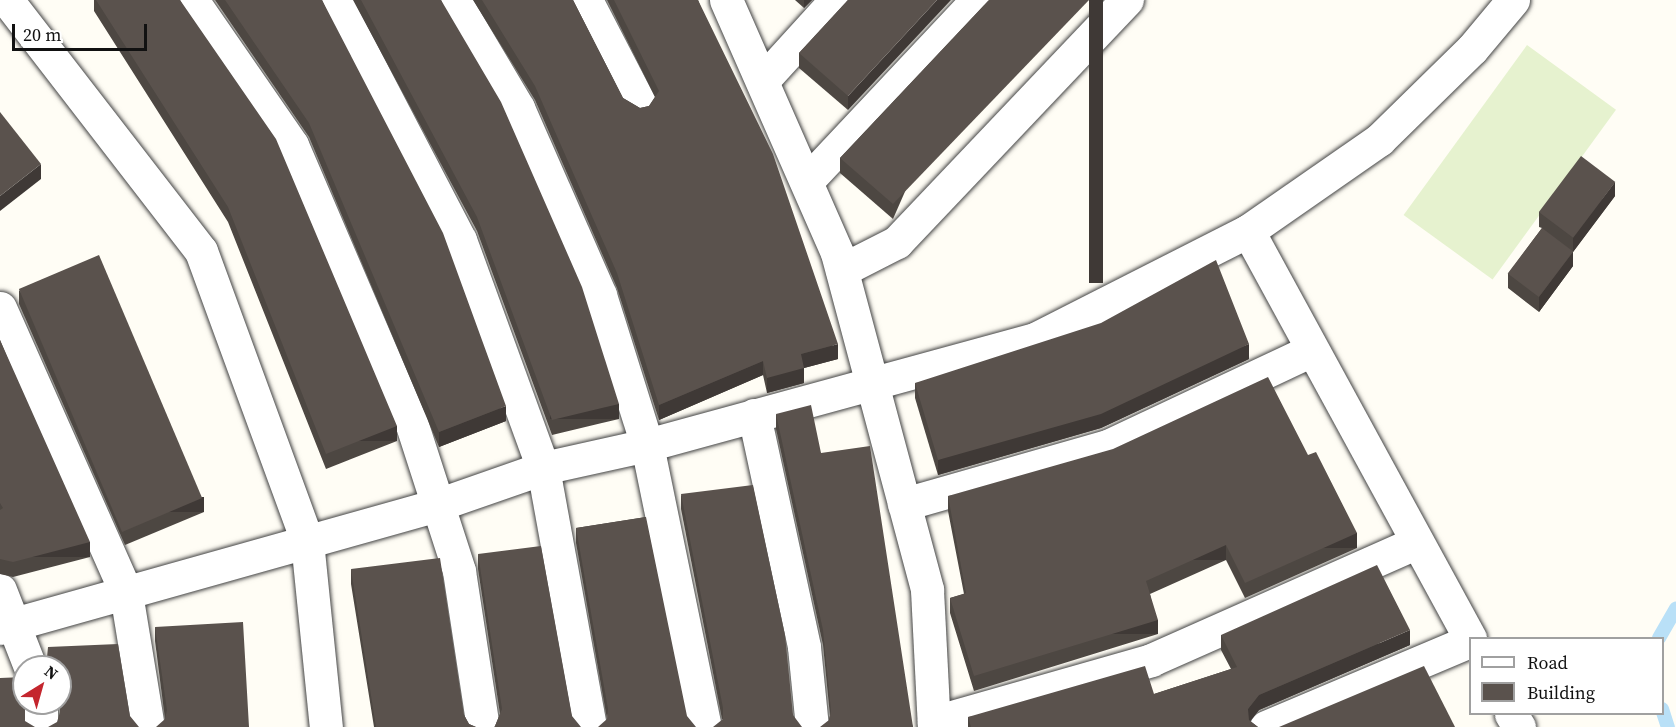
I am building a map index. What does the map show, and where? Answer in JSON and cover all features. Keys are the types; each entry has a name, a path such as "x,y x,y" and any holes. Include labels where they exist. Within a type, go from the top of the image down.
{"street":[{"path":"192,0 292,146 411,422 459,571 483,727"},
{"path":"335,0 460,240 543,468 590,727"},
{"path":"454,0 518,108 600,295 647,445 705,727"},
{"path":"586,0 640,104"},
{"path":"726,0 764,79 842,270 927,590 934,725 1151,660 1418,542"},
{"path":"764,79 836,0"},
{"path":"807,181 977,0"},
{"path":"842,270 897,242 1127,0"},
{"path":"8,626 437,505 543,468 647,445 1037,338 1248,231 1379,140 1472,49 1513,0"},
{"path":"26,6 201,251 307,542 326,727"},
{"path":"1248,231 1469,638"},
{"path":"0,308 126,593 148,727"},
{"path":"904,504 1108,446 1312,350"},
{"path":"754,415 804,647 812,727"},
{"path":"0,590 8,626 24,655"},
{"path":"1266,727 1469,640"}],"green space":[{"path":"1527,45 1616,110 1493,280 1404,215"}],"building":[{"path":"96,0 180,0 276,139 397,426 326,454 228,207"},
{"path":"225,0 322,0 443,233 506,406 439,432 309,123"},
{"path":"361,0 441,0 501,102 582,287 619,404 552,420 477,217"},
{"path":"482,0 573,0 623,98 640,108 649,106 659,91 614,0 698,0 773,154 838,344 801,354 804,368 767,378 763,361 659,405 617,273 535,86"},
{"path":"848,0 937,0 848,96 799,53"},
{"path":"989,0 1089,0 893,204 840,158"},
{"path":"0,112 41,164 0,196"},
{"path":"1581,156 1615,182 1573,238 1539,212"},
{"path":"1542,228 1573,251 1539,297 1508,274"},
{"path":"99,255 202,498 122,532 19,289"},
{"path":"1216,260 1249,344 1101,414 938,460 915,383 1101,323"},
{"path":"0,340 90,542 13,562 0,559 0,510 3,508 0,503"},
{"path":"1268,377 1308,455 1316,452 1357,533 1245,583 1226,545 1146,581 1158,620 974,676 950,598 966,593 948,496 1113,449"},
{"path":"811,405 821,453 870,446 913,727 820,727 829,720 831,711 823,630 776,414"},
{"path":"753,485 785,635 793,715 802,727 713,727 723,719 723,708 681,494"},
{"path":"646,517 687,716 696,727 598,727 607,719 608,709 576,528"},
{"path":"541,546 572,716 581,727 494,727 502,709 478,554"},
{"path":"440,558 464,715 469,724 476,727 376,727 351,569"},
{"path":"1377,565 1410,630 1259,695 1248,709 1249,720 1258,727 971,727 968,717 1145,666 1154,694 1237,667 1221,635"},
{"path":"243,622 249,727 156,727 165,719 167,710 155,627"},
{"path":"118,644 130,716 139,727 48,727 57,722 59,715 72,715 72,655 47,655 48,647"},
{"path":"1424,666 1455,727 1279,727"},
{"path":"0,678 12,678 12,715 25,715 25,721 35,727 0,727"}],"waterway":[{"path":"1660,637 1676,609"},
{"path":"1664,715 1668,727"}]}
